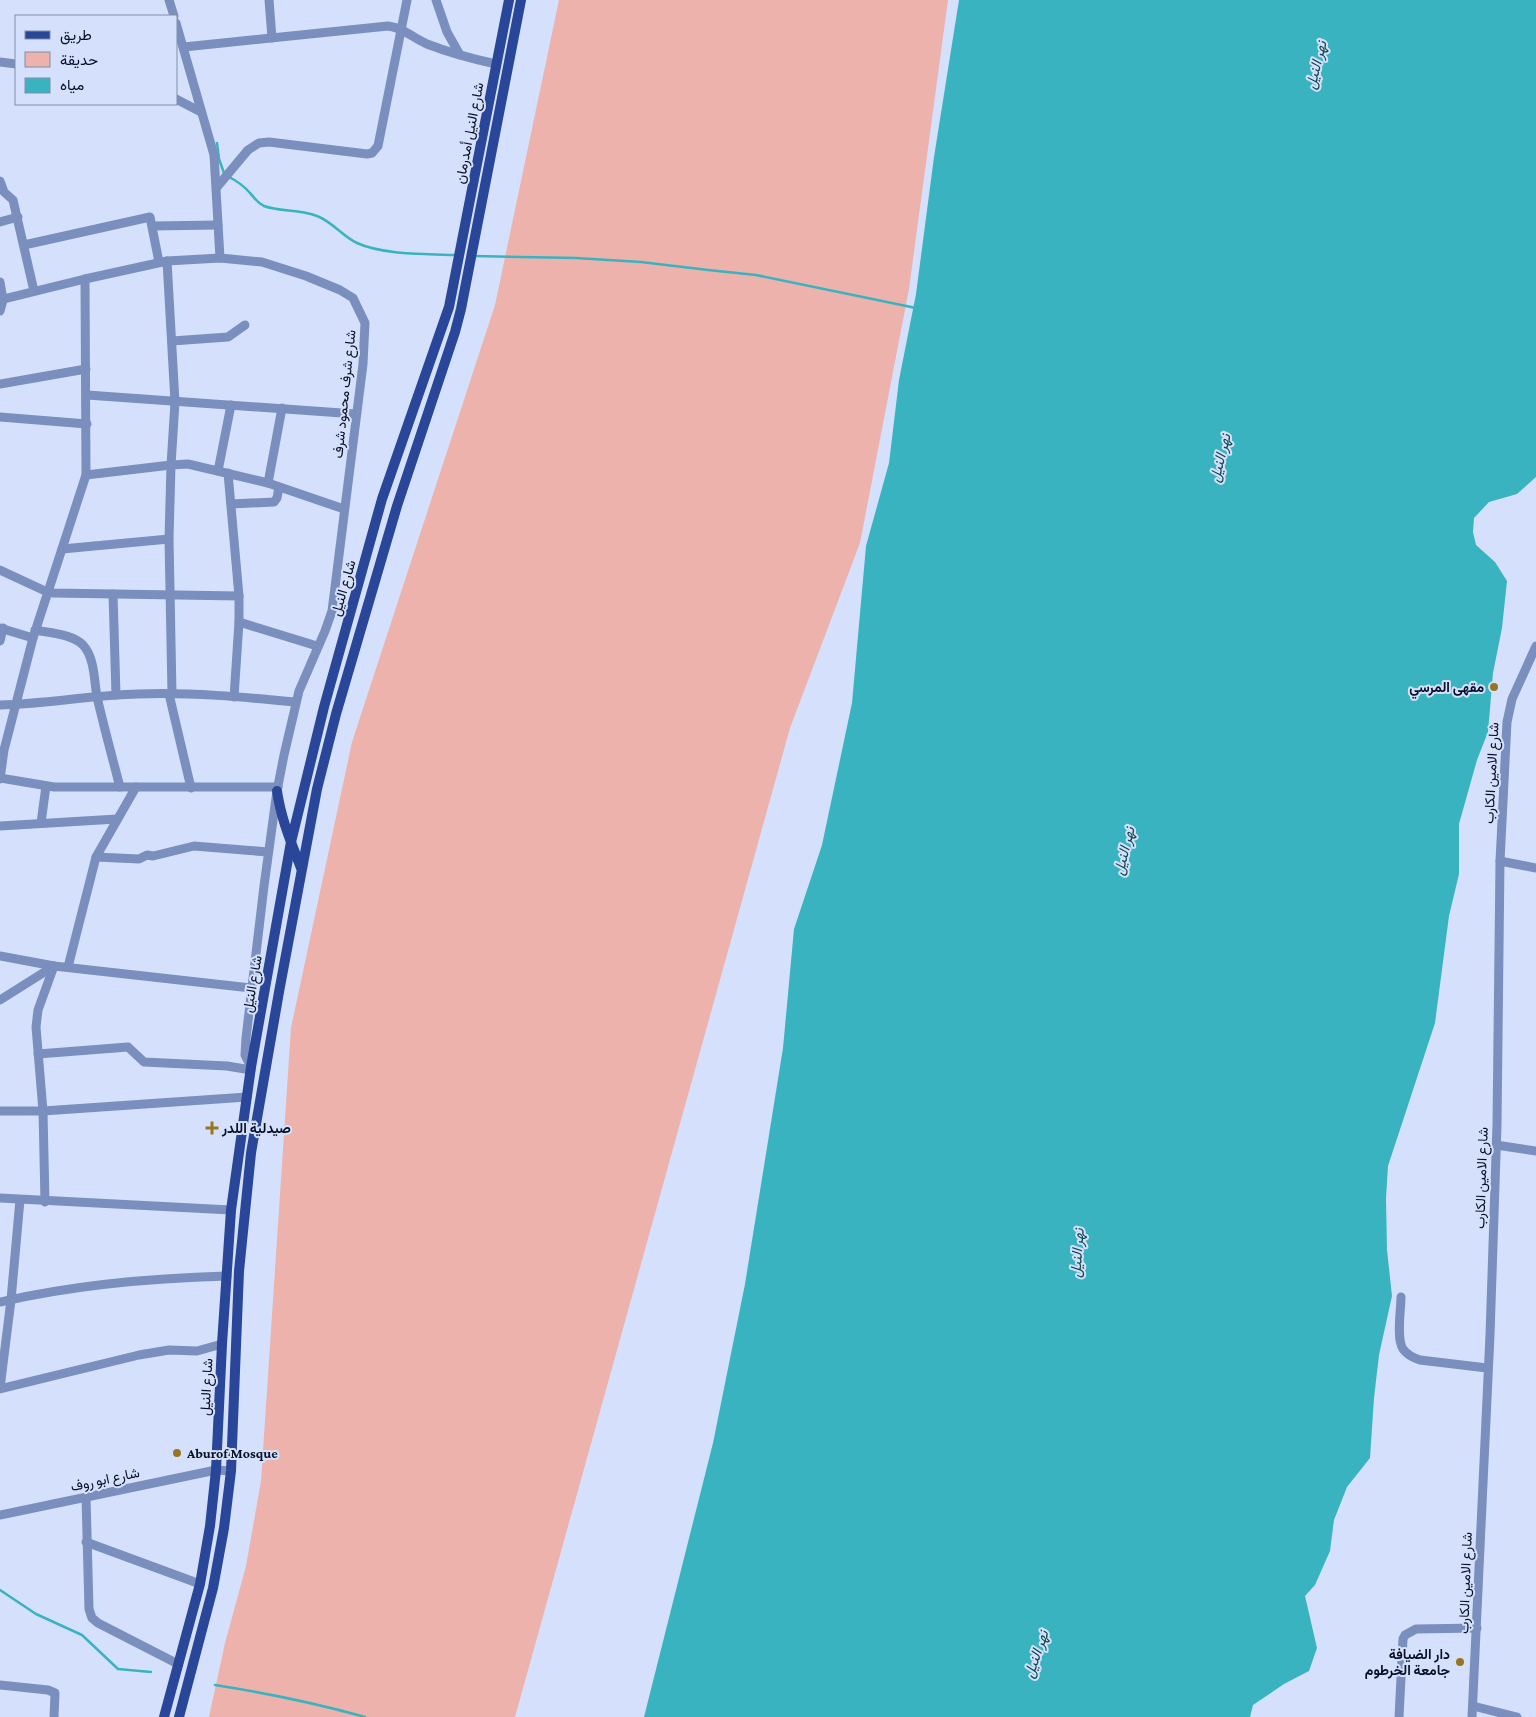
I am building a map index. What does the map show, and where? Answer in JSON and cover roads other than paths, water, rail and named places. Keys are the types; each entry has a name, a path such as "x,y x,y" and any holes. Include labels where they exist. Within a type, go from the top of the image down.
{"main road":[{"name":"شارع النيل أمدرمان","path":"457,272 509,0"},
{"name":"شارع النيل","path":"179,1717 219,1558 231,1471 239,1271 251,1153 317,789 336,714 397,506 456,332 520,0"},
{"name":"شارع النيل","path":"164,1717 200,1584 210,1526 216,1470 231,1210 251,1068 291,842 324,707 382,499 443,327 457,272"},
{"path":"277,789 279,810 302,869"}],"street":[{"path":"169,0 174,15"},
{"path":"269,0 272,38"},
{"path":"217,187 248,150 259,143 269,142 367,154 376,150 407,0"},
{"path":"436,0 448,32 460,55"},
{"path":"184,47 388,26 401,29 425,43 460,55 496,64"},
{"path":"178,29 214,155 220,258"},
{"path":"0,62 15,64"},
{"path":"178,100 201,112"},
{"path":"0,181 4,192 13,200 34,291"},
{"path":"0,222 18,217"},
{"path":"24,245 150,217 153,226 163,261 172,341 175,402 169,538 171,694 191,788"},
{"path":"153,226 218,225"},
{"name":"شارع شرف محمود شرف","path":"1,300 163,261 220,258 255,260 272,264 340,290 353,298 363,318 365,328 363,364 332,611 295,702 277,789 245,1048 246,1059 251,1068"},
{"path":"85,279 86,475 34,634 2,750 0,778 46,786 277,789"},
{"path":"0,282 0,311"},
{"path":"172,341 228,337 245,325"},
{"path":"0,384 86,368"},
{"path":"87,395 356,414"},
{"path":"218,471 231,405"},
{"path":"268,483 282,408"},
{"path":"0,417 86,424"},
{"path":"86,475 188,464 268,483 344,509"},
{"path":"228,473 239,596 234,697"},
{"path":"231,504 274,502 280,487"},
{"path":"62,549 169,538"},
{"path":"0,570 47,592 239,596"},
{"path":"113,594 116,695"},
{"path":"239,622 317,646"},
{"path":"0,641 1,628 65,637 76,640 87,650 92,664 97,697 120,787"},
{"name":"شارع الامين الكارب","path":"1472,1717 1490,1335 1496,1145 1500,861 1507,722 1512,699 1536,646"},
{"path":"0,705 116,695 171,694 295,702"},
{"path":"41,823 46,786"},
{"path":"68,967 96,857 136,787"},
{"path":"0,826 117,819"},
{"path":"96,857 138,859 148,855 153,856 194,846 268,852"},
{"path":"1500,861 1536,868"},
{"path":"0,956 54,966 251,988"},
{"path":"0,1000 54,966"},
{"path":"45,1202 43,1111 36,1019 54,966"},
{"path":"38,1054 128,1047 144,1062 251,1068"},
{"path":"0,1111 43,1111 247,1097"},
{"path":"1496,1145 1536,1151"},
{"path":"0,1198 45,1202 231,1210"},
{"path":"20,1200 11,1300 0,1388 139,1355 169,1350 196,1351 222,1344"},
{"path":"0,1302 95,1286 190,1277 226,1276"},
{"path":"1402,1297 1400,1340 1403,1349 1411,1356 1420,1360 1487,1368"},
{"name":"شارع ابو روف","path":"0,1515 216,1470 231,1471"},
{"path":"86,1497 89,1609 92,1618 98,1623 178,1664"},
{"path":"86,1542 200,1584"},
{"path":"1399,1717 1402,1646 1405,1635 1416,1629 1477,1628"},
{"path":"0,1684 48,1690 54,1693 54,1717"},
{"path":"1473,1706 1517,1717"}],"water":[{"name":"نهر النيل","path":"959,0 1536,0 1536,477 1517,494 1489,502 1474,518 1473,532 1476,545 1495,562 1507,581 1502,628 1493,673 1488,732 1477,760 1459,824 1459,874 1449,916 1435,1023 1388,1166 1386,1198 1387,1250 1392,1296 1379,1355 1370,1458 1347,1487 1334,1520 1330,1551 1315,1585 1305,1596 1317,1648 1309,1671 1284,1684 1253,1705 1250,1717 644,1717 713,1443 745,1284 783,1048 794,929 822,845 852,703 866,546 889,463 899,380 916,294 934,157"}],"waterway":[{"path":"217,143 219,159 224,173"},
{"path":"229,177 248,190 264,206 317,216 352,240 368,247 392,252 456,255"},
{"path":"474,256 576,258 641,262 756,275 916,308"},
{"path":"0,1590 36,1614 82,1635 118,1669 151,1672"},
{"path":"215,1685 253,1691 365,1717"}],"place":[{"name":"مقهى المرسي","path":"1494,687"},
{"name":"صيدلية اللدر","path":"212,1128"},
{"name":"Aburof Mosque","path":"177,1453"},
{"name":"دار الضيافة جامعة الخرطوم","path":"1460,1662"}]}
